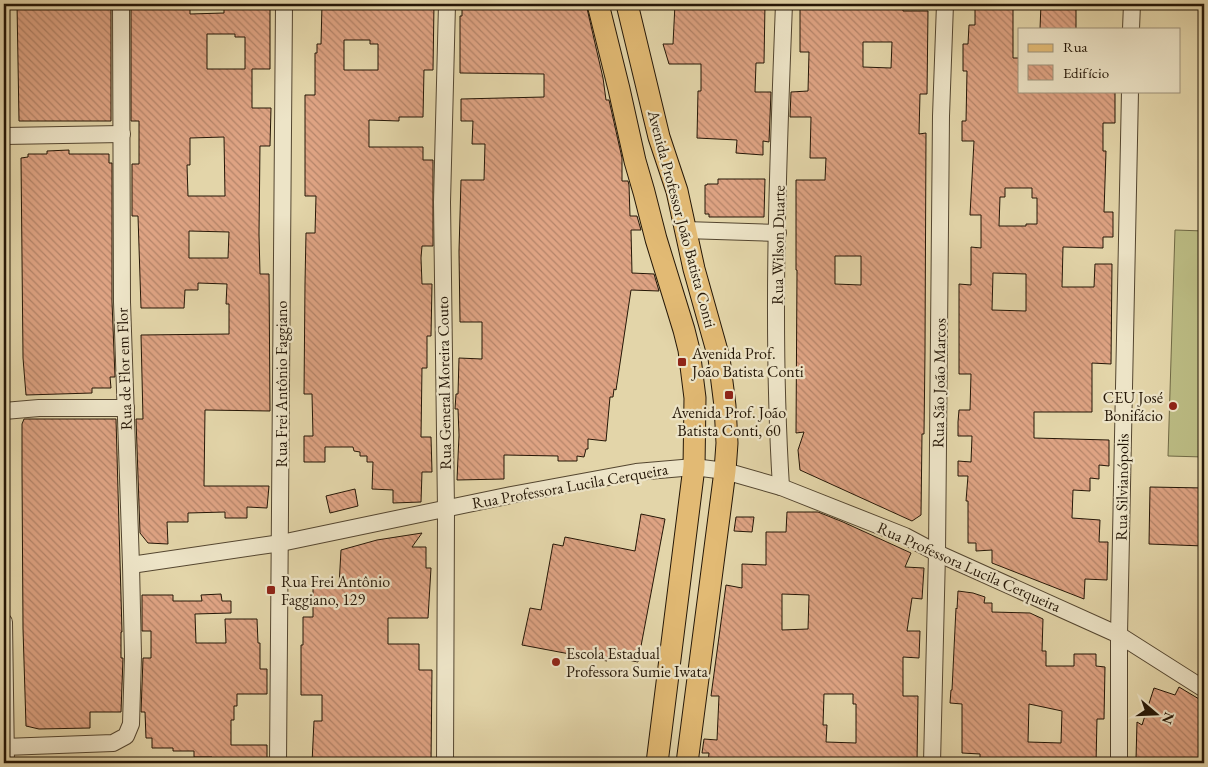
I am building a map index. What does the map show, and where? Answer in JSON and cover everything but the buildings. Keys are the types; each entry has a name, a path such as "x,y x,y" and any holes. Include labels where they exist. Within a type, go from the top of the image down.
{"main road":[{"name":"Avenida Professor João Batista Conti","path":"598,4 635,161 689,350 695,398 694,467 657,763"},
{"name":"Avenida Professor João Batista Conti","path":"627,4 659,138 676,191 694,269 718,358 725,406 727,443 725,471 687,763"}],"street":[{"name":"Rua de Flor em Flor","path":"5,752 113,743 124,738 131,724 131,565 122,302 121,4"},
{"name":"Rua Frei Antônio Faggiano","path":"278,763 284,4"},
{"name":"Rua General Moreira Couto","path":"445,763 446,509 442,202 447,4"},
{"name":"Rua Wilson Duarte","path":"781,487 776,415 778,233 784,4"},
{"name":"Rua São João Marcos","path":"932,763 937,553 941,116 946,4"},
{"path":"1132,4 1132,28"},
{"name":"Rua Silvianópolis","path":"1119,763 1119,635 1130,92"},
{"path":"4,136 122,134"},
{"path":"685,230 778,233"},
{"path":"4,411 39,408 126,408"},
{"name":"Rua Professora Lucila Cerqueira","path":"131,565 281,543 511,494 636,472 694,467 725,471 781,487 905,536 937,553 1119,635 1204,690"},
{"path":"4,622 5,752"}],"green space":[{"path":"1175,230 1204,231 1204,457 1168,456"}],"place":[{"name":"Avenida Prof. João Batista Conti","path":"682,362"},
{"name":"Avenida Prof. João Batista Conti, 60","path":"729,395"},
{"name":"CEU José Bonifácio","path":"1173,406"},
{"name":"Rua Frei Antônio Faggiano, 129","path":"271,590"},
{"name":"Escola Estadual Professora Sumie Iwata","path":"556,662"}]}
